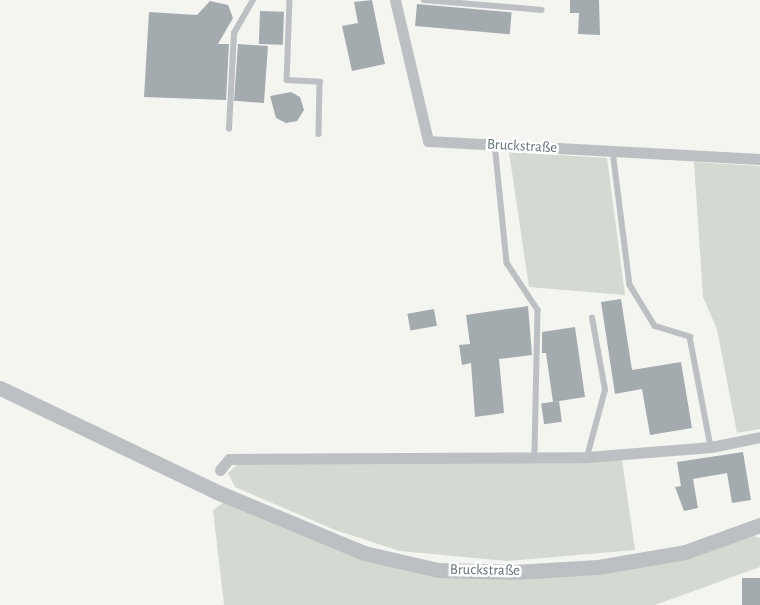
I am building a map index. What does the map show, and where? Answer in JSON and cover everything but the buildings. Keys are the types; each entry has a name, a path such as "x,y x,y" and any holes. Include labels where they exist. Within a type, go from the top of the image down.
{"street":[{"name":"Bruckstraße","path":"395,0 428,141 760,159"},
{"name":"Bruckstraße","path":"0,388 217,492 364,552 438,570 514,572 598,567 685,552 760,525"},
{"path":"220,470 229,459 587,458 711,447 760,437"}],"lane":[{"path":"229,129 234,33 253,0"},
{"path":"290,0 287,80 320,82 319,134"},
{"path":"424,0 542,10"},
{"path":"495,144 507,263 538,310 535,458"},
{"path":"613,151 630,285 655,326 690,337 711,447"},
{"path":"587,458 605,390 592,318"}],"shaded area":[{"path":"509,152 607,158 625,295 529,287"},
{"path":"694,162 760,166 760,429 737,433 717,329 703,297"},
{"path":"622,460 635,550 507,561 400,551 335,530 235,487 228,473 238,464"},
{"path":"230,498 437,573 687,558 753,536 760,538 760,567 655,605 224,605 213,510"}]}
